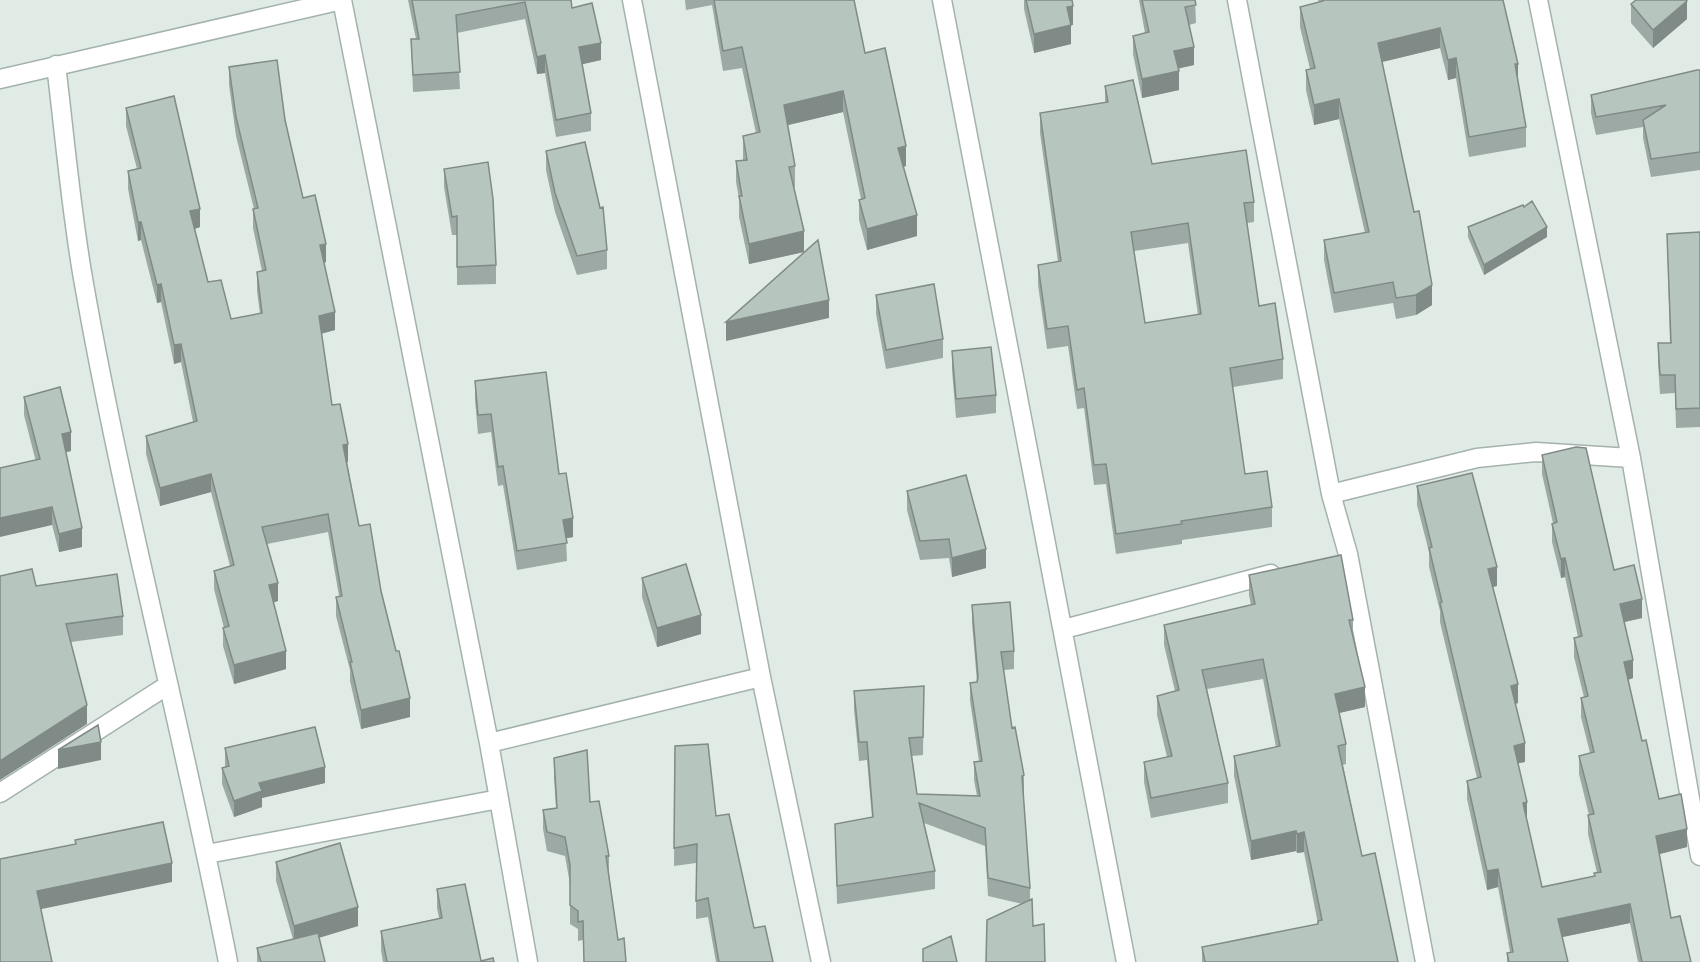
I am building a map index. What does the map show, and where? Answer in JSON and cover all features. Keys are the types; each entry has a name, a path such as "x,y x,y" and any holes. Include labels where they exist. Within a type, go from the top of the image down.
{"street":[{"path":"0,79 342,0 489,743 528,962"},
{"path":"632,0 761,677 821,962"},
{"path":"942,0 1064,628 1126,962"},
{"path":"1237,0 1342,555 1425,962"},
{"path":"1538,0 1631,458 1700,856"},
{"path":"56,65 83,282 168,685 207,854 228,962"},
{"path":"1331,494 1477,458 1536,452 1631,458"},
{"path":"1064,628 1291,569"},
{"path":"489,743 761,677"},
{"path":"0,793 168,685"},
{"path":"207,854 499,799"}],"building":[{"path":"412,0 571,0 572,8 592,3 601,43 579,47 591,113 556,120 545,55 537,57 525,2 456,15 460,72 413,75 411,39 419,39"},
{"path":"714,0 854,0 865,53 885,48 906,146 898,148 917,215 867,229 859,200 865,198 843,91 784,105 795,166 789,167 804,231 749,244 739,196 742,196 736,161 747,160 743,136 760,132 742,47 723,51"},
{"path":"1026,0 1072,0 1073,6 1067,7 1071,25 1034,34"},
{"path":"1142,0 1195,0 1196,5 1185,7 1194,47 1174,51 1179,71 1142,79 1133,36 1149,32"},
{"path":"1323,0 1503,0 1518,64 1515,64 1526,127 1469,137 1456,58 1448,60 1440,28 1378,43 1414,212 1419,211 1432,285 1416,295 1396,298 1393,282 1334,293 1324,240 1369,232 1339,99 1314,105 1306,70 1315,68 1300,7"},
{"path":"1636,0 1687,1 1653,30 1631,4"},
{"path":"277,60 285,120 303,198 315,195 326,244 320,245 335,312 319,316 332,405 340,404 348,444 343,445 359,526 370,524 381,591 410,698 361,710 336,597 342,596 328,514 262,527 278,583 269,585 286,651 234,665 223,628 229,626 214,571 234,565 211,474 160,488 146,436 197,421 181,344 174,345 161,284 157,285 141,222 138,222 128,171 141,168 126,108 174,96 200,209 190,211 208,282 221,280 231,319 262,313 257,272 266,270 253,209 258,208 236,117 229,67"},
{"path":"1700,70 1700,152 1651,159 1643,120 1666,105 1596,117 1591,95"},
{"path":"1133,80 1152,164 1246,150 1254,202 1244,203 1259,306 1275,303 1283,359 1230,368 1245,474 1267,471 1272,507 1116,534 1106,464 1094,465 1084,388 1077,390 1068,326 1047,329 1038,265 1061,261 1040,113 1108,102 1105,86","holes":["1188,223 1201,314 1145,323 1131,232"]},
{"path":"585,142 600,208 603,207 607,250 577,256 555,193 546,151"},
{"path":"488,162 493,199 496,265 457,267 457,216 452,217 444,169"},
{"path":"1532,201 1547,227 1484,265 1468,227 1523,205 1524,207"},
{"path":"1700,232 1700,408 1676,409 1675,375 1660,375 1658,343 1671,343 1667,234"},
{"path":"818,240 829,300 726,322"},
{"path":"934,284 943,339 886,350 876,295"},
{"path":"991,347 996,395 956,399 952,351"},
{"path":"546,372 559,474 566,473 573,518 563,520 567,543 517,551 503,466 498,467 491,414 478,415 475,381"},
{"path":"60,387 71,432 62,434 82,528 59,534 52,507 0,518 0,468 40,459 24,397"},
{"path":"1576,447 1586,448 1614,570 1634,565 1642,599 1620,604 1633,660 1624,662 1642,741 1646,740 1659,799 1681,794 1687,829 1656,836 1671,918 1680,916 1691,962 1642,962 1630,904 1558,919 1568,962 1509,962 1507,953 1513,952 1498,869 1487,871 1467,781 1481,777 1440,603 1442,602 1429,548 1432,547 1417,486 1472,473 1497,567 1488,569 1518,684 1511,686 1525,743 1514,746 1527,802 1523,803 1542,887 1595,876 1594,873 1601,872 1588,815 1594,814 1579,756 1594,752 1581,698 1588,696 1574,638 1582,636 1565,558 1561,559 1552,524 1557,522 1542,455"},
{"path":"966,475 986,549 952,558 949,539 920,541 907,491"},
{"path":"1341,555 1353,620 1349,620 1365,687 1335,694 1346,744 1338,746 1362,856 1375,853 1398,962 1205,962 1202,947 1318,924 1318,921 1322,920 1304,832 1297,834 1296,831 1251,841 1234,756 1280,746 1263,659 1202,670 1228,783 1151,798 1144,762 1172,756 1157,696 1179,690 1164,625 1255,604 1249,575"},
{"path":"686,564 701,615 657,628 642,578"},
{"path":"32,569 36,586 117,574 123,616 66,624 87,705 0,761 0,576"},
{"path":"1010,602 1014,651 1001,652 1012,728 1015,727 1024,775 1022,776 1030,888 988,878 985,828 919,803 935,871 837,886 835,824 873,817 867,742 859,742 854,691 924,686 923,737 909,738 917,794 980,796 974,762 982,761 970,683 977,682 978,677 972,605"},
{"path":"98,725 101,742 58,750"},
{"path":"315,727 325,767 259,783 262,791 234,801 222,768 229,766 225,748"},
{"path":"708,744 716,816 729,814 754,928 765,926 773,962 719,962 708,898 696,901 697,844 674,848 675,746"},
{"path":"587,750 590,802 599,801 609,856 606,856 618,940 624,938 626,962 584,962 583,921 578,922 578,911 570,905 570,865 565,837 547,832 543,810 557,808 554,758"},
{"path":"163,822 172,863 37,891 52,962 0,962 0,859 76,844 75,840"},
{"path":"340,843 358,907 294,926 276,862"},
{"path":"465,884 481,961 493,958 494,962 387,962 381,931 442,918 437,889"},
{"path":"1032,899 1033,926 1044,924 1045,962 986,962 987,920"},
{"path":"318,933 325,962 261,962 257,948"},
{"path":"951,936 957,962 923,962 923,949"}]}
